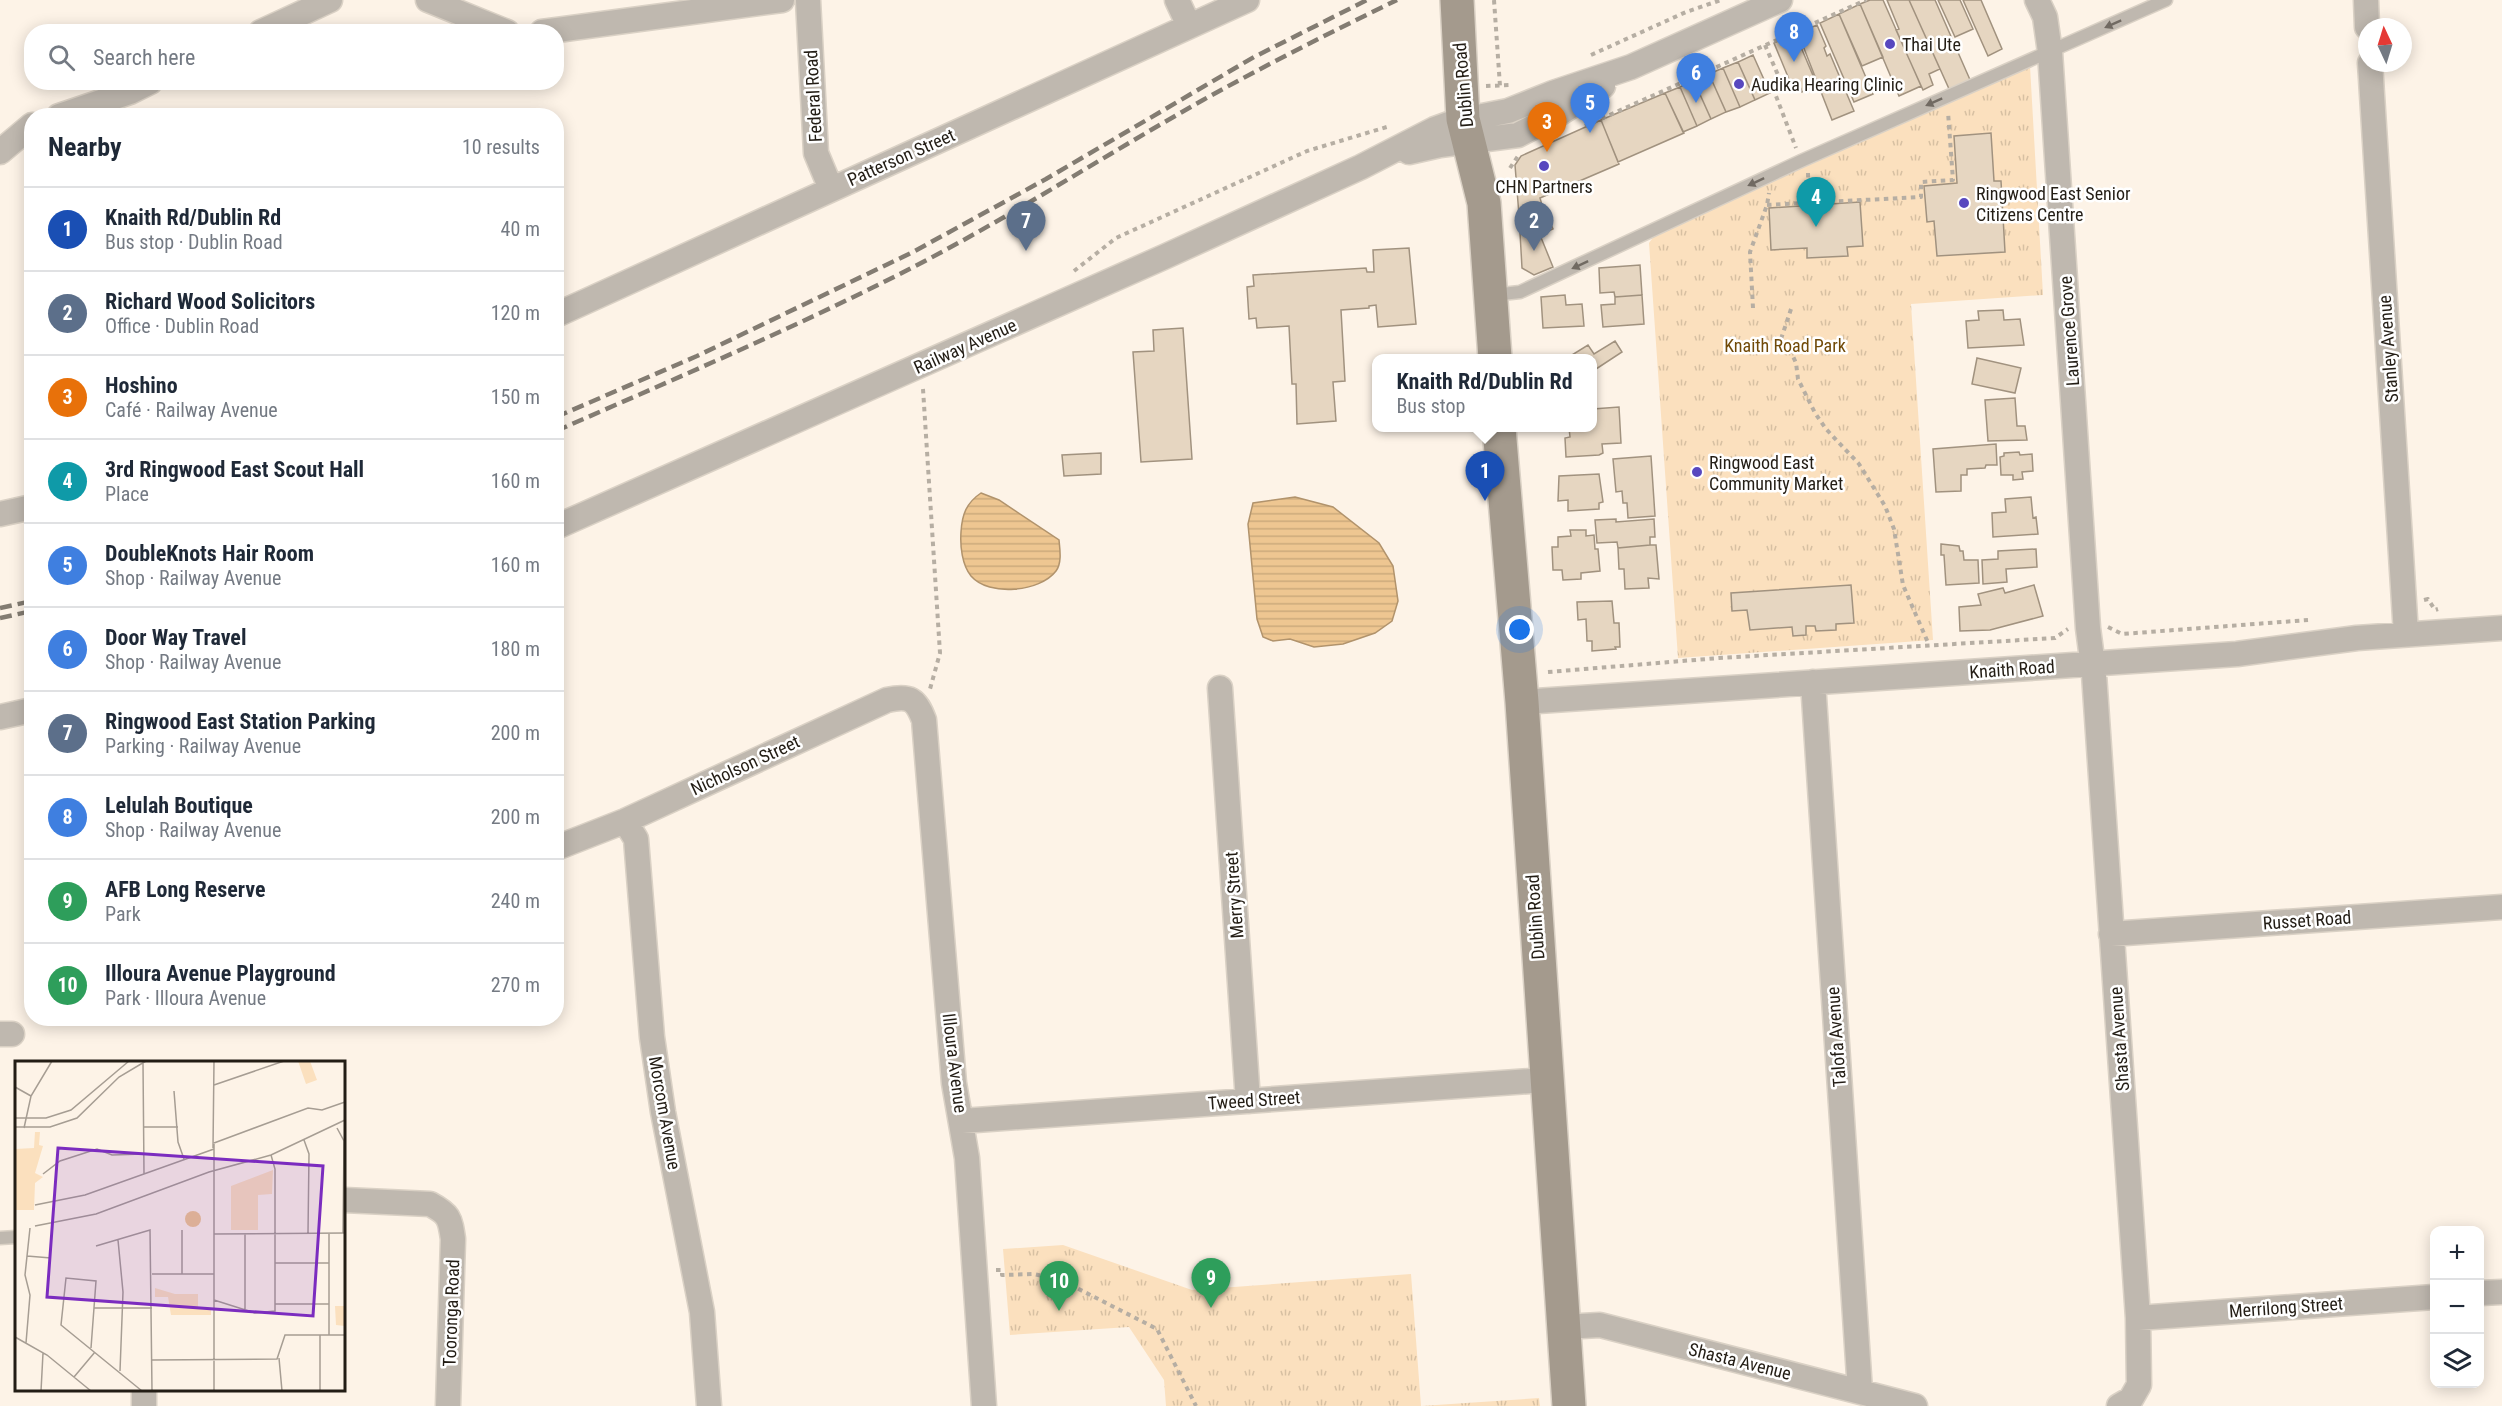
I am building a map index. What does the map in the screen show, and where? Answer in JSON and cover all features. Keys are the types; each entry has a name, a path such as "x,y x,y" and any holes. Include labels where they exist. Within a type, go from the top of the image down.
{"main road":[{"name":"Dublin Road","path":"1457,0 1476,130 1488,170 1484,203 1495,354"},
{"name":"Dublin Road","path":"1472,0 1477,74 1476,130"},
{"name":"Dublin Road","path":"1499,432 1522,702 1545,1080 1569,1406"}],"street":[{"path":"278,24 330,0"},
{"path":"428,0 487,24"},
{"path":"564,29 782,0"},
{"name":"Federal Road","path":"808,0 816,153 831,189"},
{"path":"1177,0 1189,26"},
{"name":"Patterson Street","path":"564,311 1247,0"},
{"name":"Railway Avenue","path":"564,523 1154,262 1372,161 1430,147 1476,130 1518,135 1571,107 1631,67 1780,0"},
{"name":"Laurence Grove","path":"2037,0 2045,17 2050,52 2092,664"},
{"path":"2366,0 2367,18"},
{"name":"Stanley Avenue","path":"2371,72 2406,634"},
{"path":"83,108 134,90"},
{"path":"0,152 24,132"},
{"path":"0,514 24,509"},
{"name":"Knaith Road","path":"1522,702 2237,654 2357,638 2502,628"},
{"name":"Shasta Avenue","path":"2092,664 2141,1361 2139,1385 2131,1399 2119,1406"},
{"name":"Talofa Avenue","path":"1813,682 1860,1391"},
{"name":"Merry Street","path":"1220,688 1248,1101"},
{"name":"Nicholson Street","path":"564,845 626,821 887,700 909,698 918,705 924,720"},
{"path":"0,717 24,712"},
{"name":"Illoura Avenue","path":"924,720 954,1083 967,1158 984,1406"},
{"name":"Morcom Avenue","path":"626,821 636,839 652,1038 663,1112 702,1312 709,1406"},
{"name":"Russet Road","path":"2111,934 2502,907"},
{"name":"Tweed Street","path":"962,1121 1545,1080"},
{"name":"Tooronga Road","path":"345,1200 430,1204 441,1210 451,1220 453,1239 448,1406"},
{"path":"2484,1293 2502,1292"},
{"name":"Merrilong Street","path":"2138,1318 2430,1297"},
{"name":"Shasta Avenue","path":"1563,1327 1600,1325 1915,1406"}],"lane":[{"path":"1491,295 1520,292 1801,161 2166,0"},
{"path":"0,1238 15,1237"}],"path":[{"path":"1494,0 1500,86 1517,84"},
{"path":"1582,59 1686,12 1721,0"},
{"path":"1583,126 1866,0"},
{"path":"1766,45 1778,75 1776,96 1801,161 1808,171 1809,203"},
{"path":"1767,205 1921,197 1921,182 1953,180 1947,97"},
{"path":"1510,168 1519,155"},
{"path":"1753,308 1750,252 1767,205 1772,175"},
{"path":"1791,309 1781,339 1791,352 1796,363 1798,379 1815,412 1826,429 1859,464 1885,506 1894,529 1903,585 1929,645"},
{"path":"922,389 940,654 931,682 924,720"},
{"path":"2403,601 2428,599 2435,610 2446,609"},
{"path":"1548,672 1719,658 2055,638 2066,630 2088,628 2108,627 2122,634 2313,620"},
{"path":"975,1271 1002,1270 1002,1275 1034,1274 1063,1281 1157,1329 1196,1406"}],"green space":[{"name":"Knaith Road Park","path":"2030,66 2043,295 1911,304 1933,640 1678,658 1649,243 1657,232"},
{"path":"1063,1245 1192,1290 1411,1274 1421,1406 1166,1406 1164,1380 1129,1327 1010,1335 1003,1249"},
{"path":"1539,1398 1540,1406 1421,1406"}],"shaded area":[{"path":"981,493 999,500 1059,540 1059,564 1056,571 1048,578 1027,587 1002,589 979,583 971,576 962,555 962,526 968,505"},
{"path":"1295,497 1333,507 1379,543 1393,566 1398,601 1392,621 1375,633 1343,644 1314,647 1290,639 1273,641 1263,637 1257,619 1248,524 1253,503"}],"building":[{"name":"Thai Ute","path":"1870,0 1883,0 1921,86 1899,96 1860,4"},
{"path":"1887,0 1909,0 1940,69 1929,74 1933,85 1923,90 1896,30 1899,29"},
{"path":"1909,0 1935,0 1971,82 1950,91"},
{"path":"1938,0 1960,0 1973,29 1955,37"},
{"path":"1963,0 1981,0 2002,49 1988,56"},
{"path":"1860,4 1883,57 1862,66 1839,14"},
{"path":"1839,14 1873,94 1854,102 1820,23"},
{"path":"1817,25 1826,46 1824,48 1827,56 1830,54 1854,111 1832,120 1798,33"},
{"path":"1795,33 1817,85 1802,92 1798,81 1791,84 1774,43"},
{"path":"1753,55 1770,93 1755,100 1738,62"},
{"name":"Audika Hearing Clinic","path":"1738,62 1755,100 1740,107 1723,68"},
{"path":"1723,68 1740,107 1726,112 1709,74"},
{"path":"1709,74 1726,112 1711,119 1694,81"},
{"path":"1694,81 1711,119 1697,126 1680,87"},
{"path":"1680,87 1697,126 1683,132 1665,93"},
{"path":"1665,93 1684,133 1618,162 1601,120"},
{"path":"1601,120 1619,164 1540,198 1542,205 1519,215 1515,165 1521,156"},
{"name":"Ringwood East Senior Citizens Centre","path":"1991,133 1994,181 2001,181 2005,252 1937,256 1934,221 1927,222 1924,186 1957,183 1954,136"},
{"path":"1860,202 1863,246 1847,247 1848,256 1807,258 1807,248 1771,250 1769,208"},
{"path":"1542,205 1553,229 1540,235 1553,267 1534,275 1522,268 1519,215"},
{"path":"1409,248 1416,324 1378,327 1376,305 1369,306 1369,308 1341,310 1345,381 1333,382 1336,421 1297,424 1296,384 1292,384 1289,326 1257,328 1256,318 1249,319 1247,287 1254,286 1253,275 1366,268 1367,272 1374,272 1373,250"},
{"path":"1640,265 1642,295 1615,297 1614,292 1600,293 1599,268"},
{"path":"1565,295 1566,305 1582,304 1584,326 1543,328 1541,297"},
{"path":"1642,295 1644,324 1603,327 1601,305 1615,304 1615,297"},
{"path":"2003,310 2004,320 2020,319 2024,345 1968,348 1966,321 1979,320 1978,311"},
{"path":"1183,328 1192,459 1141,462 1133,352 1154,351 1153,330"},
{"path":"1615,341 1622,352 1597,368 1597,354 1594,354"},
{"path":"1588,345 1594,354 1573,354"},
{"path":"1977,358 2021,368 2015,393 1972,384"},
{"path":"2015,398 2017,426 2025,426 2027,440 1988,441 1985,400"},
{"path":"1619,407 1621,443 1602,444 1603,453 1599,455 1566,457 1565,438 1570,437 1569,432 1597,432 1597,409"},
{"path":"1996,444 1997,465 1967,469 1967,475 1961,475 1961,491 1936,492 1933,449"},
{"path":"2019,452 2020,455 2032,454 2033,471 2022,472 2023,479 2013,480 2013,475 2001,475 2000,457 2004,456 2004,453"},
{"path":"1101,453 1101,474 1064,476 1062,455"},
{"path":"1651,456 1655,516 1628,518 1627,503 1623,503 1622,491 1616,492 1613,459"},
{"path":"1599,474 1603,502 1599,503 1599,509 1568,511 1568,500 1558,501 1559,476"},
{"path":"2031,497 2033,518 2036,517 2038,534 1993,537 1992,513 2006,512 2005,499"},
{"path":"1616,519 1616,522 1654,519 1655,537 1650,537 1650,545 1618,548 1617,542 1597,543 1595,520"},
{"path":"1570,530 1586,530 1586,536 1594,535 1600,571 1581,573 1581,579 1563,580 1562,570 1553,570 1552,547 1558,547 1558,537 1571,536"},
{"path":"1941,544 1959,546 1960,551 1963,551 1964,560 1978,560 1979,583 1946,585"},
{"path":"1656,545 1659,579 1648,578 1649,588 1625,589 1624,569 1619,569 1618,548"},
{"path":"2036,549 2037,567 2006,569 2007,582 1983,584 1982,560 1998,559 1998,551"},
{"path":"1851,585 1854,623 1836,624 1836,630 1816,631 1815,626 1806,626 1806,635 1793,636 1792,627 1750,630 1747,610 1732,611 1731,593"},
{"path":"2034,585 2043,616 1990,630 1960,631 1959,607 1981,605 1978,594 2003,588 2005,593"},
{"path":"1612,601 1614,623 1619,623 1620,647 1592,651 1592,641 1587,641 1586,619 1578,620 1577,602"}],"railway":[{"path":"564,414 697,356 913,252 1046,179 1254,57 1367,0"},
{"path":"564,427 787,328 923,262 1203,100 1397,0"},
{"path":"0,608 24,603"},
{"path":"0,618 24,613"}],"place":[{"name":"Thai Ute","path":"1890,44"},
{"name":"Lelulah Boutique","path":"1794,62"},
{"name":"Audika Hearing Clinic","path":"1739,84"},
{"name":"Door Way Travel","path":"1696,103"},
{"name":"DoubleKnots Hair Room","path":"1590,133"},
{"name":"Hoshino","path":"1547,152"},
{"name":"CHN Partners","path":"1544,166"},
{"name":"Ringwood East Senior Citizens Centre","path":"1964,203"},
{"name":"3rd Ringwood East Scout Hall","path":"1816,227"},
{"name":"Ringwood East Station Parking","path":"1026,251"},
{"name":"Richard Wood Solicitors","path":"1534,251"},
{"name":"Ringwood East Community Market","path":"1697,472"},
{"name":"Knaith Rd/Dublin Rd","path":"1485,501"},
{"name":"AFB Long Reserve","path":"1211,1308"},
{"name":"Illoura Avenue Playground","path":"1059,1311"}]}
